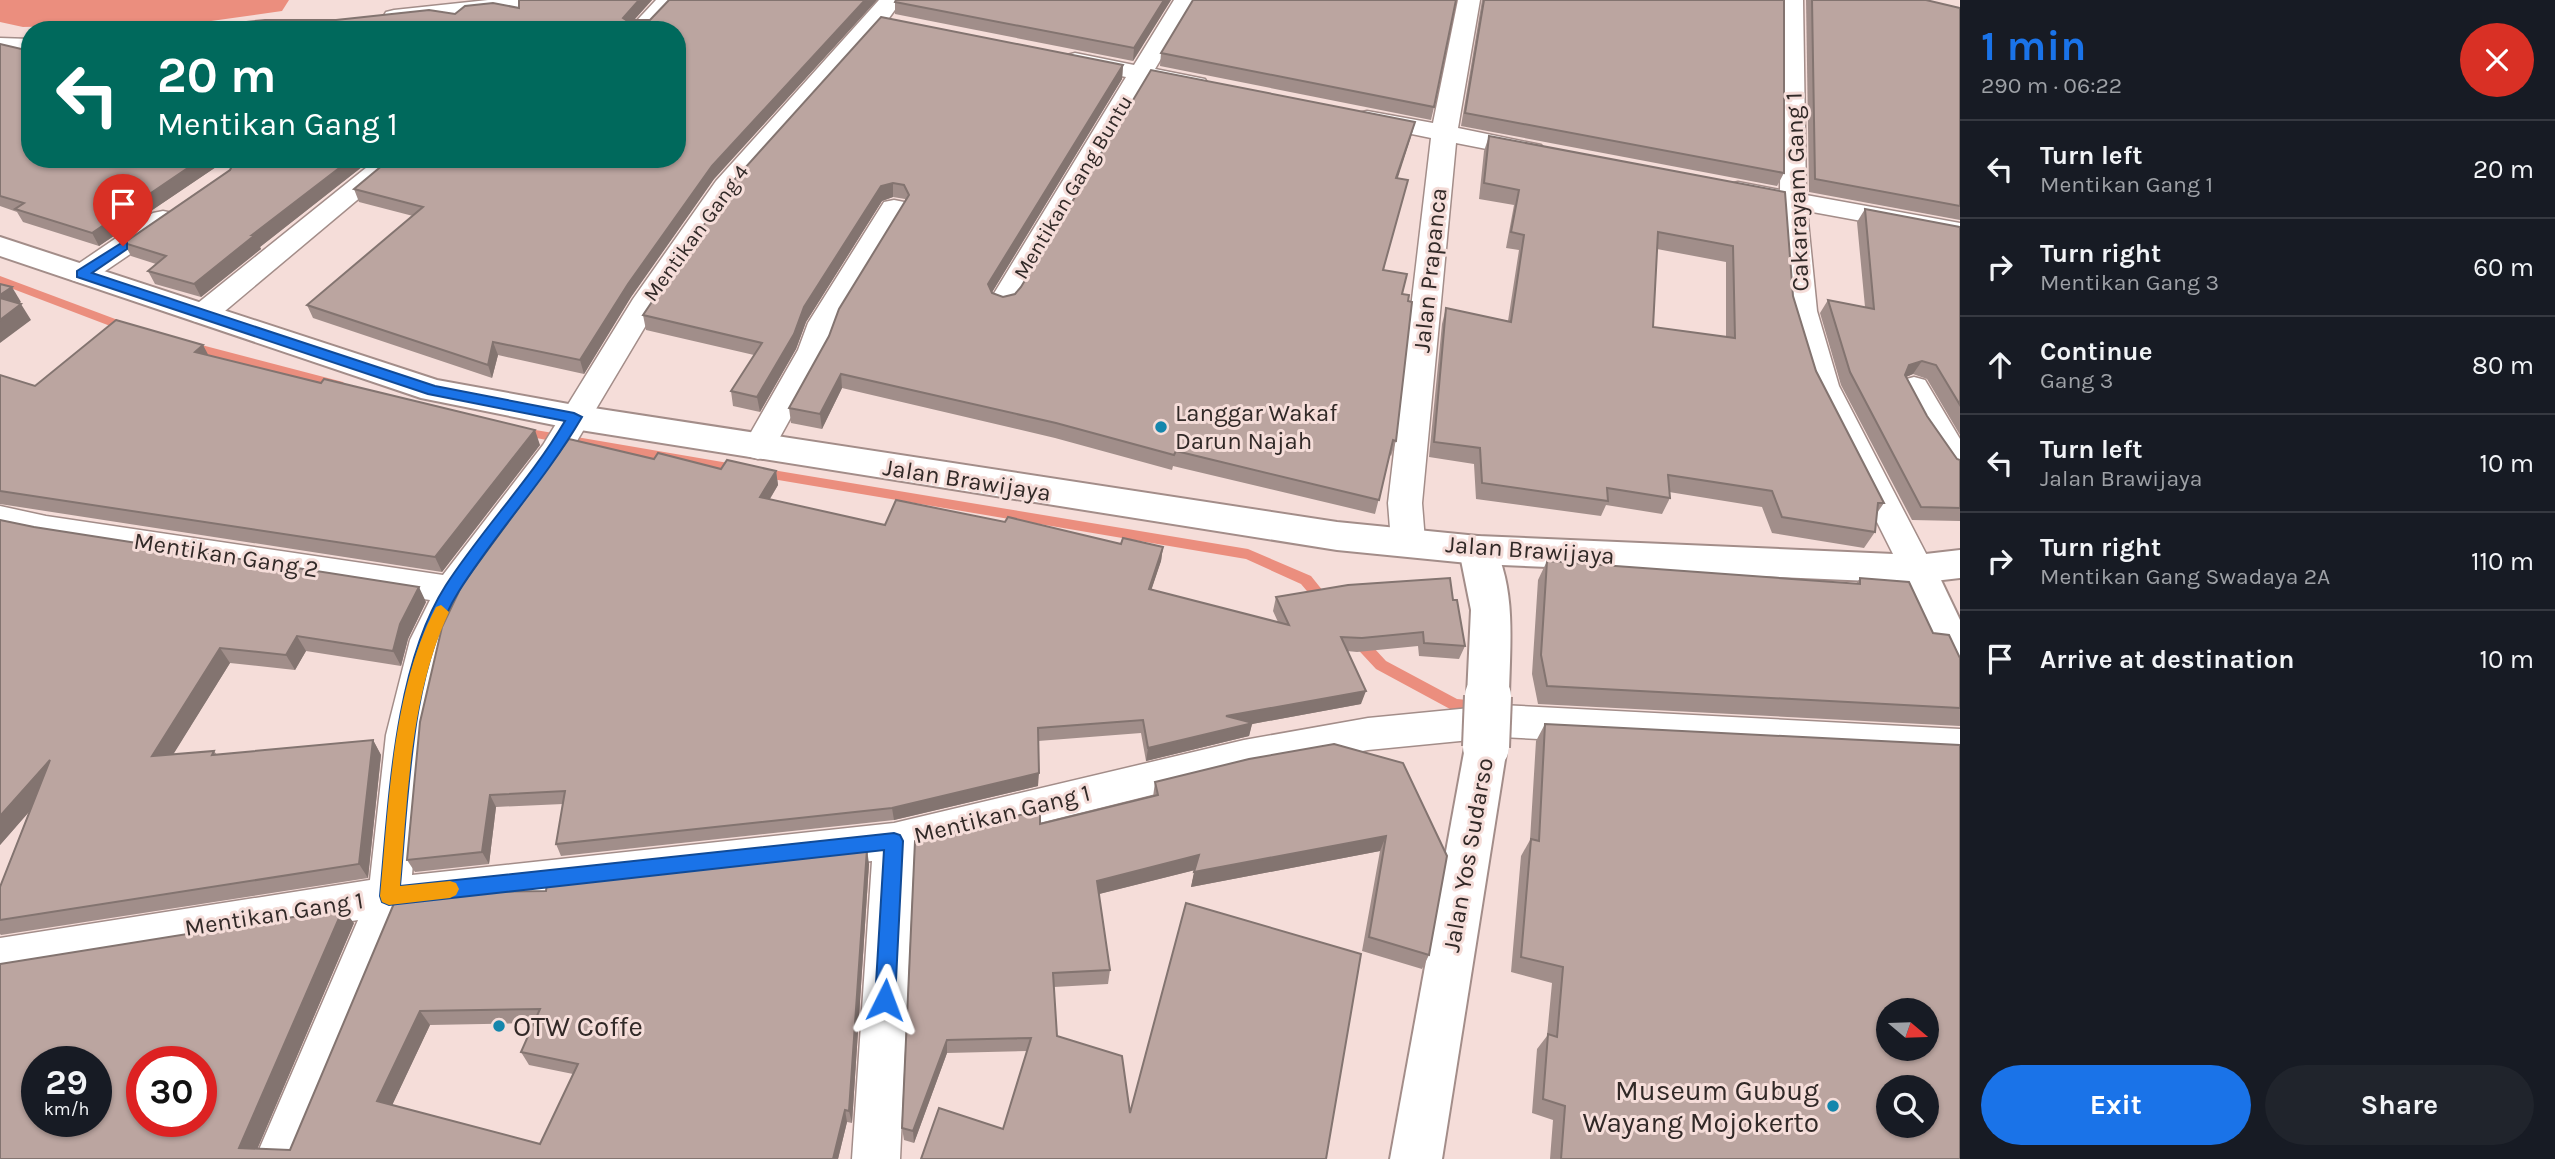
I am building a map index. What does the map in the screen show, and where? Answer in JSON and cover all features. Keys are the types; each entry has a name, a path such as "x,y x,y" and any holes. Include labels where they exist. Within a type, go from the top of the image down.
{"main road":[{"name":"Jalan Brawijaya","path":"0,246 565,434 758,448 1337,536 1478,550 1917,569 1960,564"},
{"name":"Jalan Yos Sudarso","path":"1416,1159 1492,721 1491,610 1478,550"},
{"path":"1917,569 1960,664"}],"street":[{"path":"372,19 550,0"},
{"path":"648,21 670,0"},
{"name":"Mentikan Gang Buntu","path":"1004,300 1185,0"},
{"name":"Jalan Prapanca","path":"1408,541 1405,503 1444,133 1469,0"},
{"name":"Cakarayam Gang 1","path":"1792,0 1793,200 1802,311 1824,386 1917,569"},
{"path":"884,10 903,26"},
{"name":"Mentikan Gang 4","path":"279,1159 389,896 405,735 428,639 452,590 565,434 647,299 725,187 884,10"},
{"path":"0,45 21,46"},
{"path":"1049,55 1225,89"},
{"path":"1348,114 1551,154"},
{"path":"203,314 382,168"},
{"path":"1712,185 1960,231"},
{"path":"82,274 181,206"},
{"path":"758,448 813,350 823,323 894,208"},
{"path":"1914,387 1936,428 1960,463"},
{"name":"Mentikan Gang 2","path":"0,518 46,528 452,590"},
{"name":"Mentikan Gang 1","path":"0,958 389,896 894,841 1244,756 1368,734 1492,721 1960,745"},
{"path":"876,1159 894,841"}],"building":[{"path":"519,0 639,0 623,18 650,20 669,0 865,0 712,166 628,284 580,360 493,342 488,365 307,305 423,207 354,189 379,168 686,168 686,21 255,21 336,20 429,10 455,14 465,6 493,3 519,8"},
{"path":"1164,0 1134,48 895,2"},
{"path":"1193,0 1456,0 1434,107 1161,53"},
{"path":"1484,0 1784,0 1784,173 1465,113"},
{"path":"1812,0 1926,0 1960,8 1960,206 1815,179"},
{"path":"881,17 1123,65 988,284 992,293 1003,297 1015,294 1021,287 1151,70 1415,122 1396,178 1408,180 1383,270 1407,274 1402,294 1409,295 1408,301 1412,302 1396,441 1393,440 1379,500 1176,451 1174,455 1056,423 841,374 820,414 789,408 829,336 839,309 909,195 904,185 893,183 881,186 804,307 794,334 757,397 731,391 762,343 643,315 735,179"},
{"path":"0,44 21,49 21,168 188,168 92,233 15,209 24,203 0,196"},
{"path":"1489,136 1785,192 1793,296 1816,371 1884,503 1878,503 1875,532 1782,517 1772,491 1668,475 1670,498 1607,488 1608,501 1482,483 1480,448 1434,442 1446,308 1511,322 1524,235 1511,232 1519,190 1484,183","holes":["1658,232 1733,246 1735,338 1653,327"]},
{"path":"339,168 252,235 255,235 194,284 148,271 166,256 124,243 230,170"},
{"path":"1865,209 1960,227 1960,405 1936,365 1922,361 1909,365 1905,375 1927,416 1960,460 1960,508 1921,507 1850,372 1828,300 1874,309"},
{"path":"0,284 12,287 0,295"},
{"path":"0,298 21,304 0,320"},
{"path":"116,320 203,345 195,352 321,383 324,379 535,430 435,557 0,491 0,375 35,386"},
{"path":"569,439 654,459 658,453 721,469 727,460 776,471 760,497 885,525 896,500 1005,522 1008,517 1121,544 1123,538 1163,547 1149,589 1289,625 1276,597 1348,585 1450,578 1465,646 1424,643 1423,632 1362,638 1341,637 1366,691 1226,716 1253,723 1148,748 1143,720 1038,728 1039,773 892,808 556,844 565,791 490,795 482,852 407,860 420,722 442,627 462,585"},
{"path":"0,520 419,587 400,624 393,651 297,636 286,655 220,648 152,756 214,751 212,755 373,740 359,864 0,920 0,887 50,760 0,816"},
{"path":"1547,561 1860,584 1860,578 1909,582 1933,633 1949,635 1960,658 1960,708 1547,686 1541,655"},
{"path":"1545,724 1960,745 1960,1159 1561,1159 1565,1106 1543,1099 1548,1034 1557,1037 1563,967 1521,957 1531,839 1539,841"},
{"path":"1334,744 1403,763 1447,856 1429,955 1369,937 1386,836 1194,872 1199,855 1097,881 1110,970 1053,973 1057,1036 1122,1056 1130,1113 1186,903 1361,954 1326,1159 921,1159 939,1108 1003,1129 1031,1038 947,1040 913,1131 902,1128 915,841 1040,810 1040,824 1158,795 1155,782 1249,759"},
{"path":"867,849 849,1111 845,1110 833,1159 0,1159 0,964 343,909 239,1148 290,1150 395,901 478,892 546,891 547,884","holes":["540,1009 521,1052 578,1064 540,1144 377,1101 420,1011"]}],"waterway":[{"path":"0,7 23,12 204,7 264,0"},
{"path":"0,280 130,329"},
{"path":"190,346 339,385"},
{"path":"518,431 740,470"},
{"path":"760,473 1248,554 1306,580 1328,606"},
{"path":"1355,637 1381,665 1455,705 1484,706"}],"slow traffic":[{"path":"441,612 428,639 405,735 389,896 450,889"}],"place":[{"name":"Langgar Wakaf Darun Najah","path":"1161,427"},
{"name":"OTW Coffe","path":"499,1026"},
{"name":"Museum Gubug Wayang Mojokerto","path":"1833,1106"}],"route":[{"path":"123,246 82,274 433,390 574,417 554,453 452,590 428,639 405,735 389,896 894,841 885,1000"}]}
